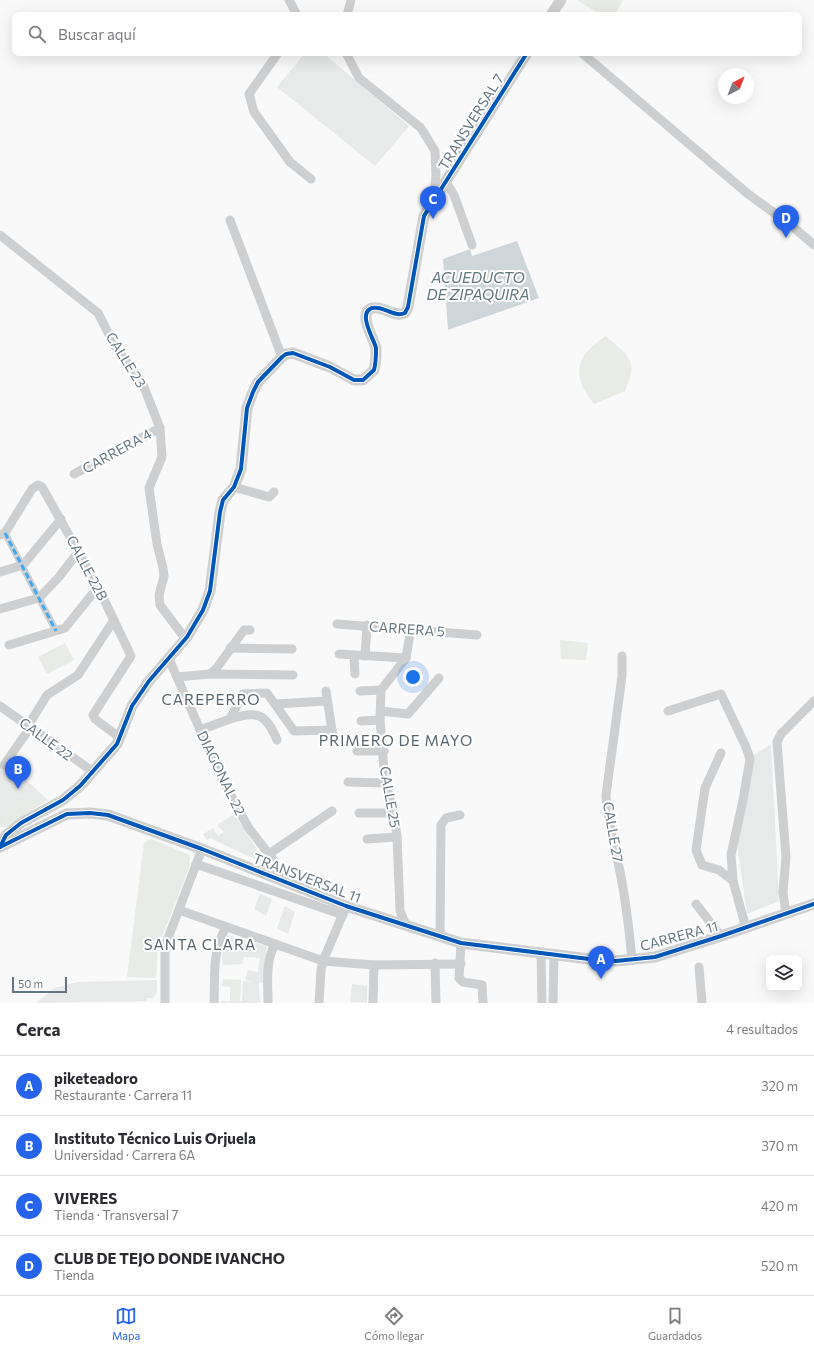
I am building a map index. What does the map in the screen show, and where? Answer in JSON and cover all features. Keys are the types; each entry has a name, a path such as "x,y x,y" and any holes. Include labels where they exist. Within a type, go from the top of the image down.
{"street":[{"path":"289,0 295,12"},
{"path":"348,12 351,0"},
{"path":"553,12 560,0"},
{"path":"276,56 249,94 254,112 290,162 311,179"},
{"path":"348,56 360,78 421,128 436,151 436,176 433,200"},
{"name":"TRANSVERSAL 7","path":"282,357 286,354 298,354 330,367 354,380 363,380 370,375 374,370 376,346 365,317 367,311 372,308 379,308 395,314 405,312 408,307 419,252 421,228 424,216 525,56"},
{"path":"586,56 748,194 792,226 814,245"},
{"path":"446,182 454,195 472,245"},
{"path":"0,847 3,836 21,823 63,800 80,786 117,744 132,706 149,681 187,637 203,610 210,591 220,512 223,500 234,487 241,469 247,408 258,382 282,357 230,220"},
{"name":"CALLE 23","path":"0,235 98,313 116,348 142,382 160,428 162,457 149,488 156,544 164,576 159,595 160,605 177,629 187,637"},
{"name":"CARRERA 4","path":"74,474 160,428"},
{"name":"CALLE 22B","path":"3,534 32,489 38,485 44,489 98,587 131,656 93,715 95,719 119,737"},
{"path":"234,487 269,497 274,492"},
{"path":"0,572 23,565 61,519"},
{"path":"3,534 23,565 56,631"},
{"path":"0,609 39,598 59,577 79,551"},
{"path":"9,645 65,628 98,587"},
{"path":"4,765 27,732 28,726 47,695 78,674 114,620"},
{"name":"CARRERA 5","path":"337,624 411,628 477,635"},
{"path":"365,656 367,626"},
{"path":"360,691 381,690 406,658 411,628"},
{"path":"210,674 216,669 244,630 250,630"},
{"path":"230,648 292,650"},
{"path":"340,654 406,658"},
{"path":"354,656 355,674"},
{"name":"CALLE 27","path":"622,656 622,684 606,795 606,811 618,862 629,922 632,960"},
{"name":"DIAGONAL 22","path":"169,659 220,775 248,827 275,862 281,881"},
{"path":"177,677 210,674 293,675"},
{"path":"361,721 381,715 408,714 439,678"},
{"name":"CALLE 25","path":"381,690 385,783 394,813 397,837 400,911 406,926"},
{"path":"230,719 243,694 267,693 294,731 332,733 326,691"},
{"path":"668,711 721,694 746,747 750,759 748,775 731,855 733,881 746,928"},
{"path":"275,704 327,701"},
{"path":"786,914 783,892 786,857 777,742 781,734 814,701"},
{"name":"CALLE 22","path":"0,706 92,771"},
{"path":"200,730 248,714 257,715 266,720 276,740"},
{"path":"356,750 384,751"},
{"path":"721,753 705,788 696,850 702,865 719,870 733,881"},
{"path":"348,782 385,783"},
{"path":"269,854 332,811"},
{"name":"TRANSVERSAL 11","path":"0,847 67,814 90,813 108,815 202,849 281,881 345,911 406,926 461,943 521,950"},
{"path":"359,813 394,813"},
{"path":"440,937 441,825 446,818 460,815"},
{"path":"367,839 397,837"},
{"path":"165,1003 165,946 202,849"},
{"path":"196,864 345,911 320,970 319,1003"},
{"path":"696,904 721,936"},
{"name":"CARRERA 11","path":"521,950 616,961 655,957 746,928 814,904"},
{"path":"179,910 323,961 374,965 461,964"},
{"path":"214,1003 215,954 219,940 226,927"},
{"path":"461,943 460,981 482,985 483,1003"},
{"path":"268,1003 267,969 269,955 275,944"},
{"path":"541,953 542,1003"},
{"path":"553,1003 554,954"},
{"path":"436,964 436,1003"},
{"path":"373,1003 374,965"},
{"path":"699,967 702,1003"}],"shaded area":[{"path":"577,0 623,0 617,12 596,12"},
{"path":"303,56 327,56 409,126 375,166 277,87"},
{"path":"606,336 626,354 631,365 631,372 625,391 594,404 583,387 579,369 588,350"},
{"path":"560,640 588,643 586,660 561,659"},
{"path":"65,643 74,660 47,674 38,657"},
{"path":"771,744 779,901 747,914 737,843 754,755"},
{"path":"0,762 25,779 48,800 5,827 0,827"},
{"path":"48,800 5,827 0,821 16,801"},
{"path":"234,814 267,865 210,838 207,840 203,834 213,828 218,836 224,832 217,825"},
{"path":"151,839 190,855 189,868 158,947 156,978 127,977 144,843"},
{"path":"260,894 272,899 266,916 254,909"},
{"path":"285,906 295,912 288,934 277,928"},
{"path":"228,935 266,946 268,985 259,982 260,1003 221,1003 221,1001 242,1001 243,981 253,982 245,980 248,970 258,972 260,958 244,957 242,964 223,965 222,956"},
{"path":"223,979 241,980 240,1002 230,1002 230,987 221,986"},
{"path":"157,980 157,992 153,998 147,998 147,1001 36,1003 54,988 77,982"},
{"path":"352,984 367,986 367,1003 350,1002"}],"water":[{"name":"ACUEDUCTO DE ZIPAQUIRA","path":"517,241 539,298 448,330 443,259 470,249 472,256"}],"marked path":[{"path":"5,533 56,631"}],"cycle path":[{"path":"0,847 6,835 21,823 63,800 80,786 117,744 132,706 149,681 187,637 203,610 210,591 220,512 223,500 234,487 241,469 247,408 258,382 282,357 286,354 293,353 330,367 354,380 363,380 374,370 376,362 376,348 366,320 366,315 372,308 381,308 396,314 405,313 408,307 424,216 525,56"},
{"path":"0,847 67,814 90,813 108,815 202,849 346,906 461,943 616,961 655,957 814,904"}],"place":[{"name":"VIVERES","path":"433,219"},
{"name":"CLUB DE TEJO DONDE IVANCHO","path":"786,238"},
{"name":"Instituto Técnico Luis Orjuela","path":"18,789"},
{"name":"piketeadoro","path":"601,979"}],"district":[{"name":"CAREPERRO","path":"211,700"},
{"name":"PRIMERO DE MAYO","path":"396,741"},
{"name":"SANTA CLARA","path":"200,945"}]}
